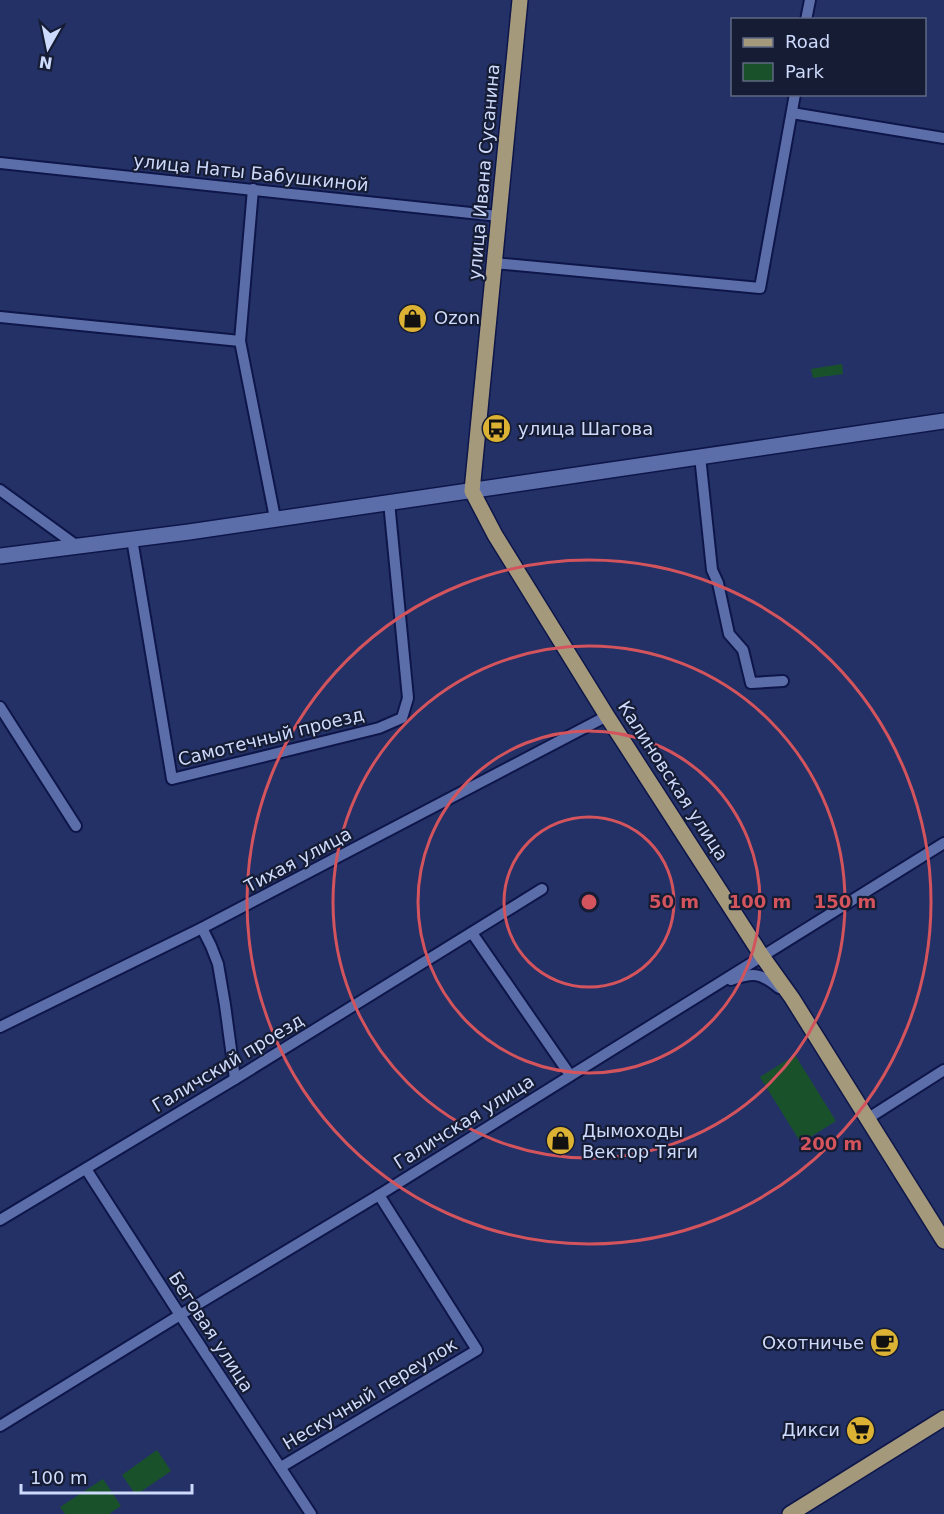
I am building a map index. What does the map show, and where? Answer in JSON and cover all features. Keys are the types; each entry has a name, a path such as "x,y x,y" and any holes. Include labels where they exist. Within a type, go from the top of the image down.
{"main road":[{"name":"улица Ивана Сусанина","path":"472,490 520,0"},
{"path":"0,556 189,532 944,421"},
{"name":"Калиновская улица","path":"472,490 495,535 608,716 762,956 792,998 944,1241"},
{"path":"790,1514 944,1418"}],"street":[{"path":"806,18 810,0"},
{"path":"494,263 760,288 795,96"},
{"path":"792,113 944,138"},
{"name":"улица Наты Бабушкиной","path":"0,163 499,216"},
{"path":"253,189 240,341 276,518"},
{"path":"0,317 240,341"},
{"path":"700,456 712,570 718,583 729,634 742,650 751,682 783,681"},
{"path":"0,490 77,546"},
{"name":"Самотечный проезд","path":"132,539 172,779 379,728 402,718 408,698 389,502"},
{"path":"0,707 76,826"},
{"name":"Тихая улица","path":"0,1027 202,928 608,716"},
{"name":"Галичская улица","path":"0,1426 379,1195 944,843"},
{"name":"Галичский проезд","path":"0,1220 235,1079 542,889"},
{"path":"202,928 212,946 218,964 235,1079"},
{"path":"472,933 570,1075"},
{"path":"714,987 741,976 756,975 766,977 792,998"},
{"path":"867,1119 944,1070"},
{"name":"Беговая улица","path":"86,1169 311,1513"},
{"name":"Нескучный переулок","path":"281,1467 477,1350 379,1195"}],"green space":[{"path":"842,364 843,374 813,378 811,369"},
{"path":"795,1055 836,1121 801,1143 760,1077"},
{"path":"157,1450 171,1471 136,1495 122,1475"},
{"path":"103,1479 121,1506 109,1514 65,1514 60,1507"}],"place":[{"name":"Ozon","path":"413,318"},
{"name":"улица Шагова","path":"497,429"},
{"name":"Дымоходы Вектор Тяги","path":"561,1141"},
{"name":"Охотничье","path":"885,1343"},
{"name":"Дикси","path":"861,1430"}]}
